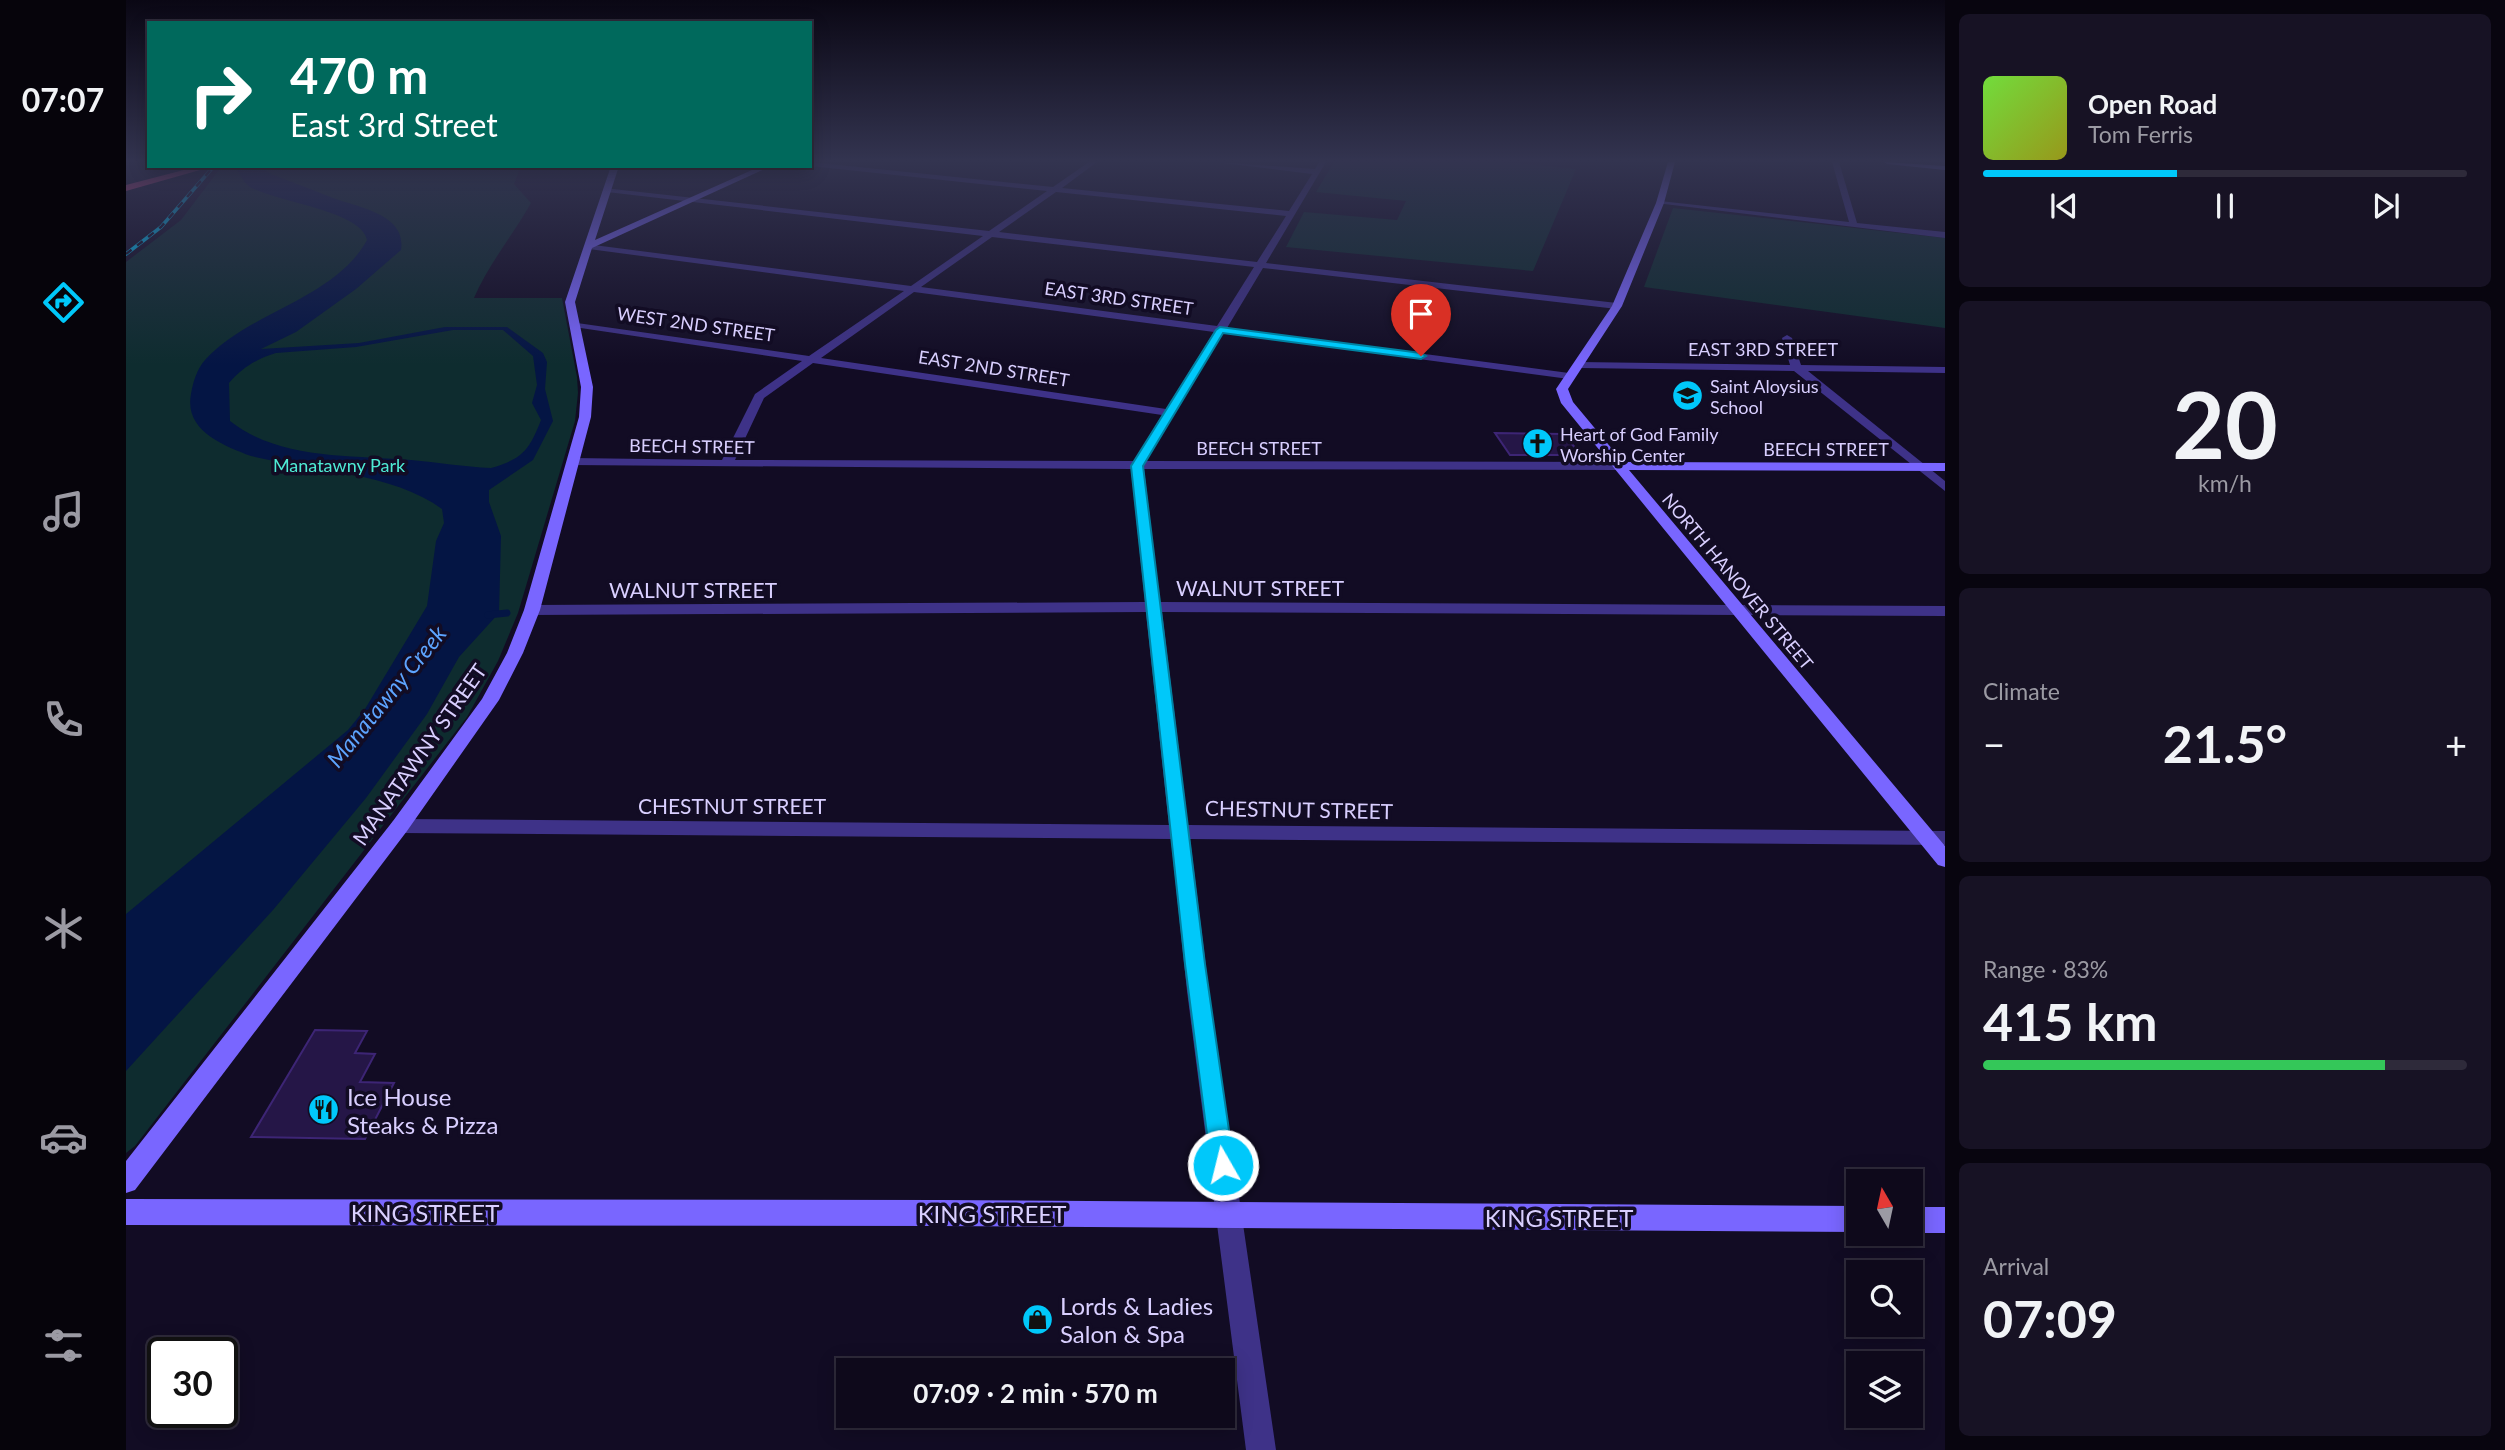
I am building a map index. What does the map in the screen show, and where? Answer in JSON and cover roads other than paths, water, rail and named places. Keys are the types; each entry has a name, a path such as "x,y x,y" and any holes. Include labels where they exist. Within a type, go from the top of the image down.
{"street":[{"name":"MANATAWNY STREET","path":"126,1181 400,826 489,701 515,653 532,610 587,402 587,387 570,302 594,230"},
{"path":"589,246 627,230"},
{"path":"951,230 1617,306"},
{"path":"727,464 759,396 996,230"},
{"path":"1261,1450 1179,830 1137,466 1282,230"},
{"path":"1569,376 1580,365 1617,306 1649,230"},
{"path":"1896,230 1945,235"},
{"name":"EAST 3RD STREET","path":"589,246 1569,376"},
{"name":"WEST 2ND STREET","path":"574,324 813,358"},
{"path":"1787,338 1796,367 1945,488"},
{"name":"EAST 2ND STREET","path":"813,358 1169,413"},
{"name":"EAST 3RD STREET","path":"1580,365 1945,370"},
{"name":"NORTH HANOVER STREET","path":"1569,376 1562,389 1567,404 1739,611 1936,838 1945,860"},
{"name":"BEECH STREET","path":"573,462 1945,467"},
{"name":"WALNUT STREET","path":"532,610 1155,607 1945,611"},
{"name":"CHESTNUT STREET","path":"400,826 1936,838"},
{"name":"KING STREET","path":"126,1212 1846,1219"},
{"path":"1923,1220 1945,1220"}],"water":[{"name":"Manatawny Creek","path":"362,230 397,230 401,238 401,250 356,289 296,332 261,349 359,343 445,327 507,327 543,353 547,362 545,389 553,421 533,460 489,490 489,502 501,536 499,613 459,657 427,714 366,798 273,910 126,1071 126,914 348,730 365,709 427,606 436,541 444,523 442,509 400,487 350,474 251,456 228,447 199,427 190,407 194,380 205,360 223,343 244,329 334,277 353,260 367,240","holes":["453,330 503,330 533,356 537,385 532,403 541,420 523,452 510,461 491,468 340,456 293,449 249,434 230,421 229,383 250,365 276,353 356,347"]}],"waterway":[{"path":"488,615 507,613"}],"railway":[{"path":"126,254 158,230"}],"place":[{"name":"Saint Aloysius School","path":"1687,396"},
{"name":"Heart of God Family Worship Center","path":"1537,444"},
{"name":"Ice House Steaks & Pizza","path":"324,1110"},
{"name":"Lords & Ladies Salon & Spa","path":"1037,1319"}],"park label":[{"name":"Manatawny Park","path":"339,465"}]}
